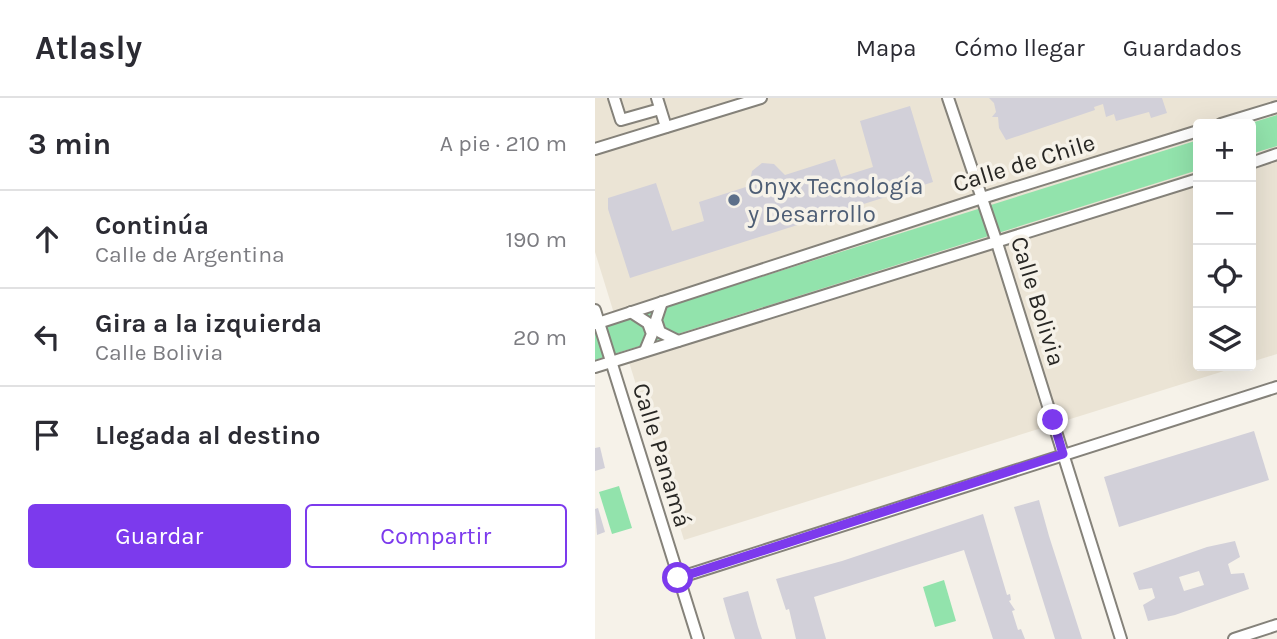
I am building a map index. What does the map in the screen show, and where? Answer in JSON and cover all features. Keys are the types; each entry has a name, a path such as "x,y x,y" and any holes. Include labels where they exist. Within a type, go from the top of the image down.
{"street":[{"path":"614,98 621,120 642,114 658,103 666,127"},
{"path":"595,149 761,98"},
{"name":"Calle Bolivia","path":"948,98 997,243 1122,639"},
{"path":"1237,119 1277,107"},
{"path":"642,114 647,133"},
{"name":"Calle de Chile","path":"597,323 1193,133"},
{"path":"1256,161 1277,155"},
{"path":"595,367 1193,181"},
{"path":"662,302 656,320 660,332 678,341"},
{"name":"Calle Panamá","path":"595,310 698,639"},
{"path":"631,312 649,323 652,334 645,351"},
{"path":"678,578 1277,387"},
{"path":"1234,639 1277,625"}],"shaded area":[{"path":"595,98 1277,98 1277,354 1256,360 1256,119 1193,119 1193,371 1224,371 684,540 595,252"}],"green space":[{"path":"1277,115 1277,146 1256,152 1256,122"},
{"path":"1193,142 1193,172 595,360 595,329"},
{"path":"619,486 632,528 612,534 599,492"},
{"path":"944,580 956,621 935,627 923,587"}],"building":[{"path":"989,98 1162,98 1167,113 1151,118 1149,112 1116,121 1114,114 1106,117 1103,104 1094,107 1095,110 1006,140 999,128 998,117 992,117 996,112 994,103"},
{"path":"910,106 933,182 630,278 608,209 608,198 656,183 672,231 704,221 699,202 749,186 752,171 762,163 774,164 785,175 835,159 841,177 873,167 860,121"},
{"path":"1254,431 1269,480 1119,527 1104,477"},
{"path":"600,447 605,468 595,471 595,448"},
{"path":"1039,500 1082,639 1055,639 1025,543 1014,507"},
{"path":"598,508 605,532 597,535 595,509"},
{"path":"983,514 1007,595 1010,594 1009,601 1015,610 1012,611 1018,630 1021,629 1025,639 993,639 964,550 814,597 826,639 796,639 789,609 786,610 776,579 842,561"},
{"path":"1235,541 1240,557 1228,564 1231,574 1244,573 1249,589 1175,615 1148,621 1143,605 1155,598 1152,588 1139,590 1133,573 1207,547","holes":["1199,571 1204,585 1184,591 1179,577"]},
{"path":"748,591 762,639 735,639 730,623 723,598"}],"place":[{"name":"Onyx Tecnología y Desarrollo","path":"734,200"}],"route":[{"path":"678,578 1063,454 1053,420"}]}
